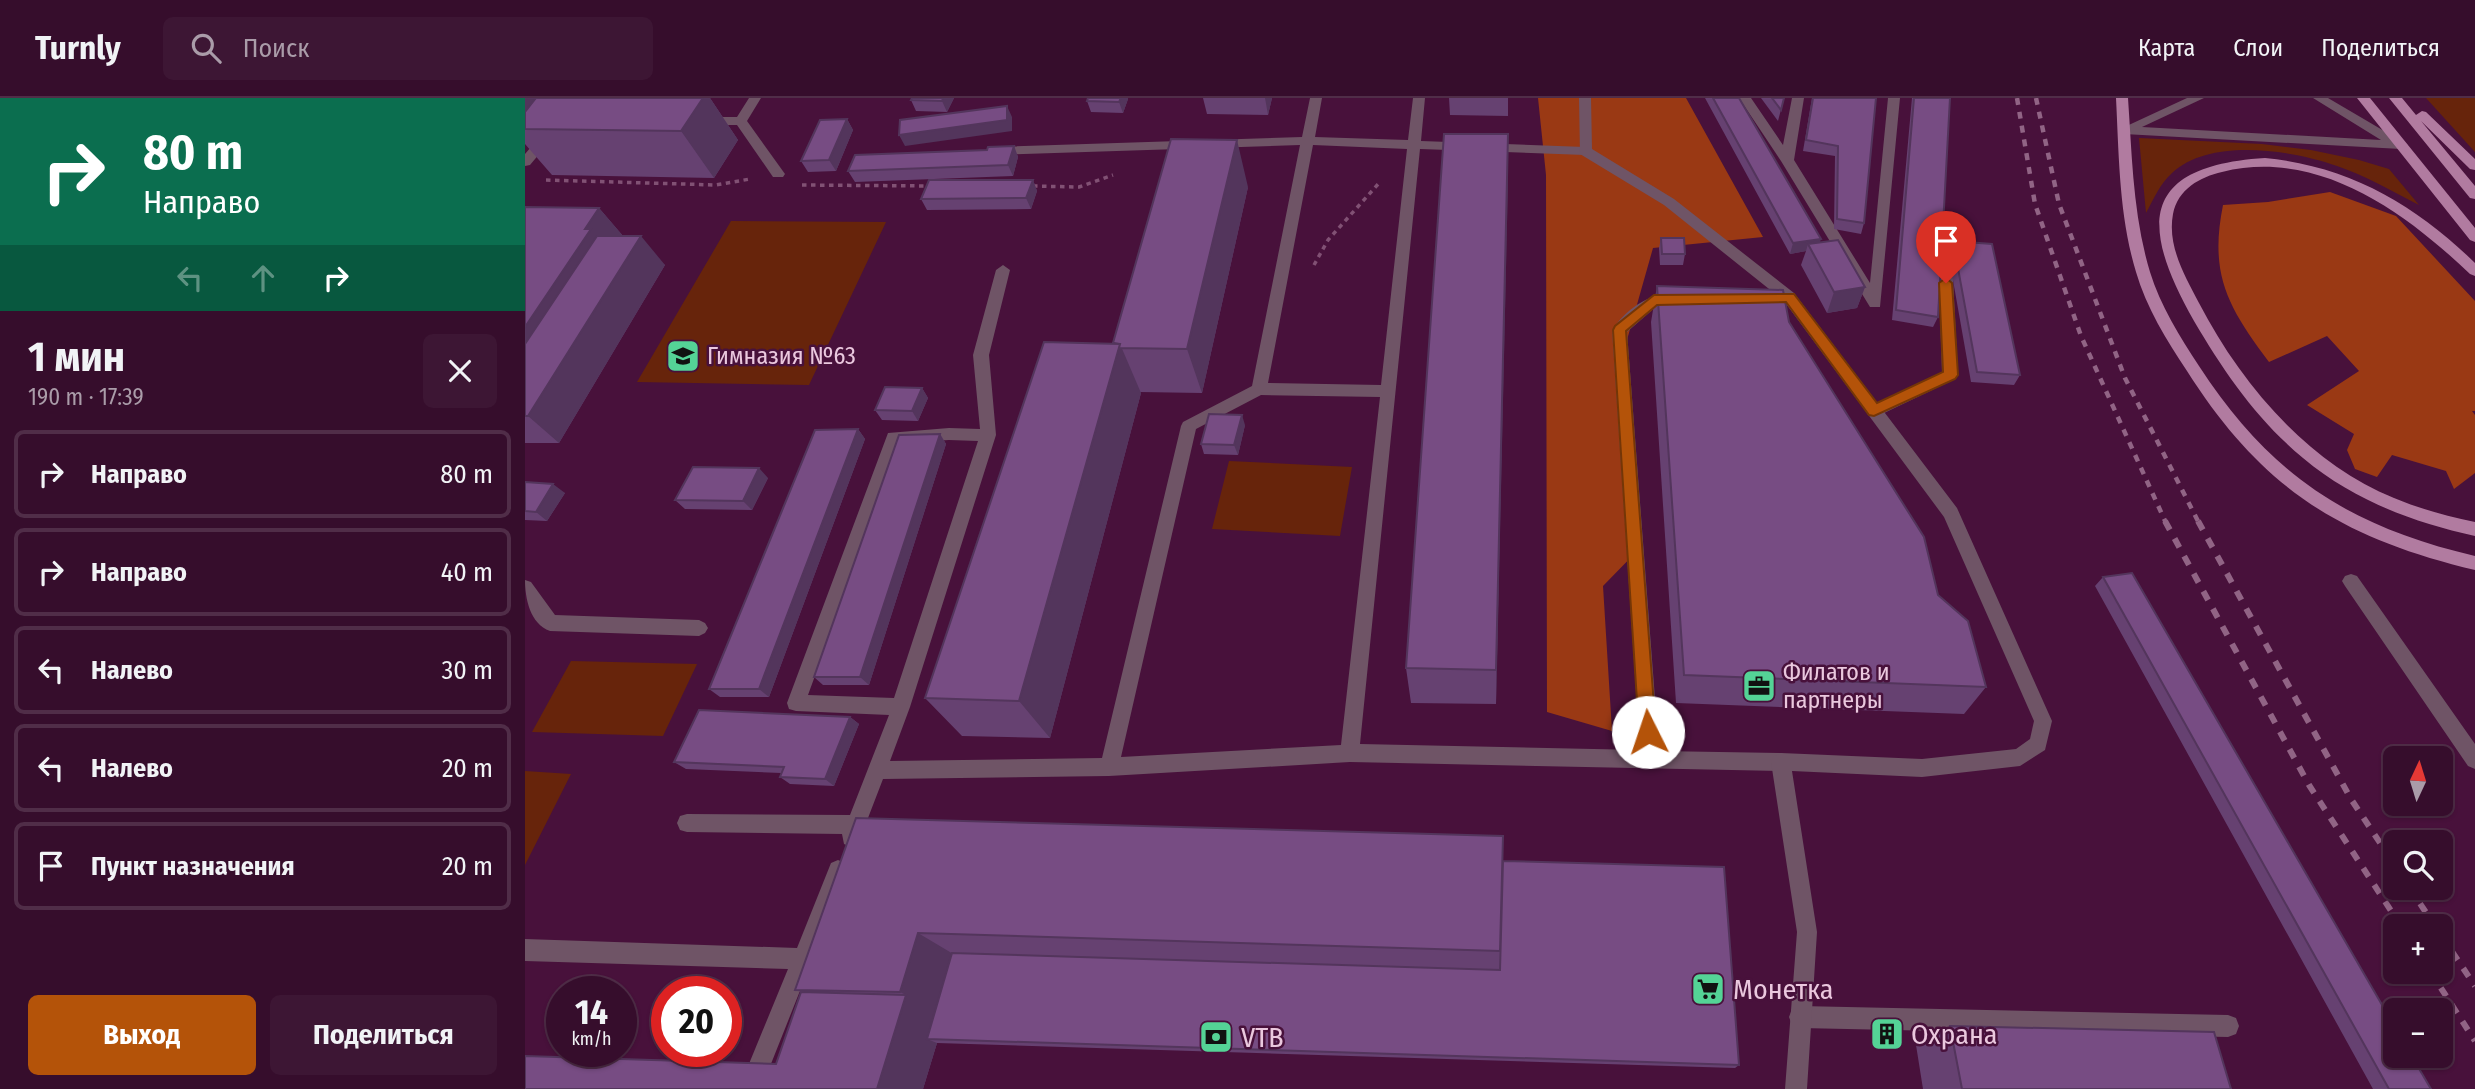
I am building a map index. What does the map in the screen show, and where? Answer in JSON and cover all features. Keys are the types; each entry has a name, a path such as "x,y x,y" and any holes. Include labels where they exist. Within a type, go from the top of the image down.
{"main road":[{"path":"2122,98 2129,211 2143,274 2173,336 2206,393 2243,440 2293,485 2351,522 2431,555 2475,563"},
{"path":"2363,98 2475,237"},
{"path":"2395,98 2475,195"},
{"path":"2403,98 2475,166"},
{"path":"2475,271 2430,229 2396,206 2357,184 2305,167 2260,162 2221,166 2195,175 2173,193 2165,225 2172,263 2210,337 2239,380 2278,428 2362,492 2409,512 2475,529"}],"street":[{"path":"525,162 580,98"},
{"path":"741,121 755,98"},
{"path":"1259,389 1310,141 1316,98"},
{"path":"1350,753 1419,98"},
{"path":"1585,98 1585,151"},
{"path":"1745,98 1787,160 1875,303 1894,98"},
{"path":"1787,160 1798,98"},
{"path":"2124,130 2198,98"},
{"path":"2319,98 2401,145"},
{"path":"687,121 741,121"},
{"path":"741,121 778,174"},
{"path":"2124,130 2401,145"},
{"path":"877,770 1109,767 1350,753 1781,762 1922,768 2019,757 2038,744 2043,721 1951,513 1789,298 1669,202 1585,151 1310,141 984,151"},
{"path":"1874,411 1951,375 1945,260"},
{"path":"755,1076 901,707 988,435 981,355 1003,270"},
{"path":"1762,298 1789,298"},
{"path":"1650,759 1619,330 1654,300 1694,299"},
{"path":"1109,767 1189,426 1259,389 1388,391"},
{"path":"901,707 796,703 894,437 988,435"},
{"path":"2351,581 2467,736 2475,760"},
{"path":"525,587 550,623 699,628"},
{"path":"1781,762 1807,932 1795,1089"},
{"path":"687,823 856,825"},
{"path":"525,950 803,959"},
{"path":"1800,1017 2228,1026"}],"path":[{"path":"1309,275 1328,240 1415,143"},
{"path":"545,180 716,185 778,174"}],"shaded area":[{"path":"1538,98 1686,98 1763,237 1653,248 1625,347 1643,545 1603,586 1612,731 1547,712 1546,175"},
{"path":"2426,98 2475,98 2475,152"},
{"path":"2139,138 2262,144 2359,160 2389,169 2419,205 2369,179 2319,160 2252,150 2207,154 2188,162 2164,182 2146,213"},
{"path":"2330,192 2396,216 2475,301 2475,411 2472,411 2475,415 2475,473 2454,489 2446,471 2392,455 2377,477 2355,469 2347,450 2354,434 2307,405 2359,371 2327,336 2269,362 2243,324 2225,289 2219,251 2223,205 2268,202"},
{"path":"731,221 886,222 809,385 637,382"},
{"path":"1229,461 1352,467 1340,536 1212,529"},
{"path":"571,661 697,664 663,736 532,732"},
{"path":"525,771 571,774 525,865"}],"building":[{"path":"536,98 703,98 681,131 525,129 525,112"},
{"path":"943,98 942,101 911,100"},
{"path":"1088,98 1121,98 1119,102 1087,101"},
{"path":"1713,98 1739,98 1821,239 1793,243"},
{"path":"1772,98 1784,98 1781,110"},
{"path":"1813,98 1876,98 1864,223 1837,219 1838,146 1806,140"},
{"path":"1914,98 1950,98 1938,317 1896,310"},
{"path":"1007,106 1007,120 899,135 900,120"},
{"path":"847,119 829,160 801,161 820,120"},
{"path":"1444,134 1508,134 1496,670 1406,668"},
{"path":"1171,139 1237,140 1187,349 1119,348 1120,344 1113,343"},
{"path":"1014,146 1008,165 848,171 855,155 987,150 988,147"},
{"path":"929,180 1033,180 1026,198 921,199"},
{"path":"525,207 599,208 585,229 591,229 525,327"},
{"path":"597,236 641,236 528,416 525,416 525,344"},
{"path":"1661,238 1684,238 1685,254 1662,254"},
{"path":"1838,240 1865,287 1834,292 1808,244"},
{"path":"1953,241 1992,244 2020,375 1977,372"},
{"path":"1657,286 1783,290 1789,322 1924,537 1938,595 1968,621 1986,687 1684,675"},
{"path":"1044,342 1120,344 1019,701 925,698"},
{"path":"885,387 922,388 912,411 875,410"},
{"path":"1209,414 1242,415 1234,445 1201,444"},
{"path":"858,429 759,689 709,689 815,430"},
{"path":"940,434 860,677 814,677 899,435"},
{"path":"693,467 759,468 743,501 675,500"},
{"path":"525,482 553,484 536,512 525,511"},
{"path":"2132,573 2383,1007 2383,1068 2419,1068 2431,1089 2389,1089 2103,577"},
{"path":"699,710 850,717 825,779 780,777 784,767 674,762"},
{"path":"856,818 1503,836 1500,951 918,933 900,992 795,990"},
{"path":"1503,861 1724,867 1739,1065 927,1039 952,953 1500,970"},
{"path":"801,992 906,995 877,1089 525,1089 525,1056 546,1057 546,1067 637,1067 637,1060 651,1060 651,1067 742,1067 742,1063 776,1064"},
{"path":"1888,1022 1900,1027 1899,1038 1886,1033"},
{"path":"1950,1026 2214,1032 2231,1089 1962,1089"}],"railway":[{"path":"2017,98 2035,204 2081,336 2166,522"},
{"path":"2036,98 2059,204 2125,378 2199,523"},
{"path":"2198,521 2351,799 2383,847"},
{"path":"2166,522 2309,785 2393,914"},
{"path":"2418,900 2427,914"},
{"path":"2453,953 2475,986"},
{"path":"2438,984 2475,1041"}],"place":[{"name":"Гимназия №63","path":"683,356"},
{"name":"Филатов и партнеры","path":"1759,686"},
{"name":"Монетка","path":"1708,989"},
{"name":"Охрана","path":"1887,1034"},
{"name":"VTB","path":"1216,1037"}],"route":[{"path":"1648,732 1619,330 1654,300 1789,298 1874,411 1951,375 1946,283"}]}
